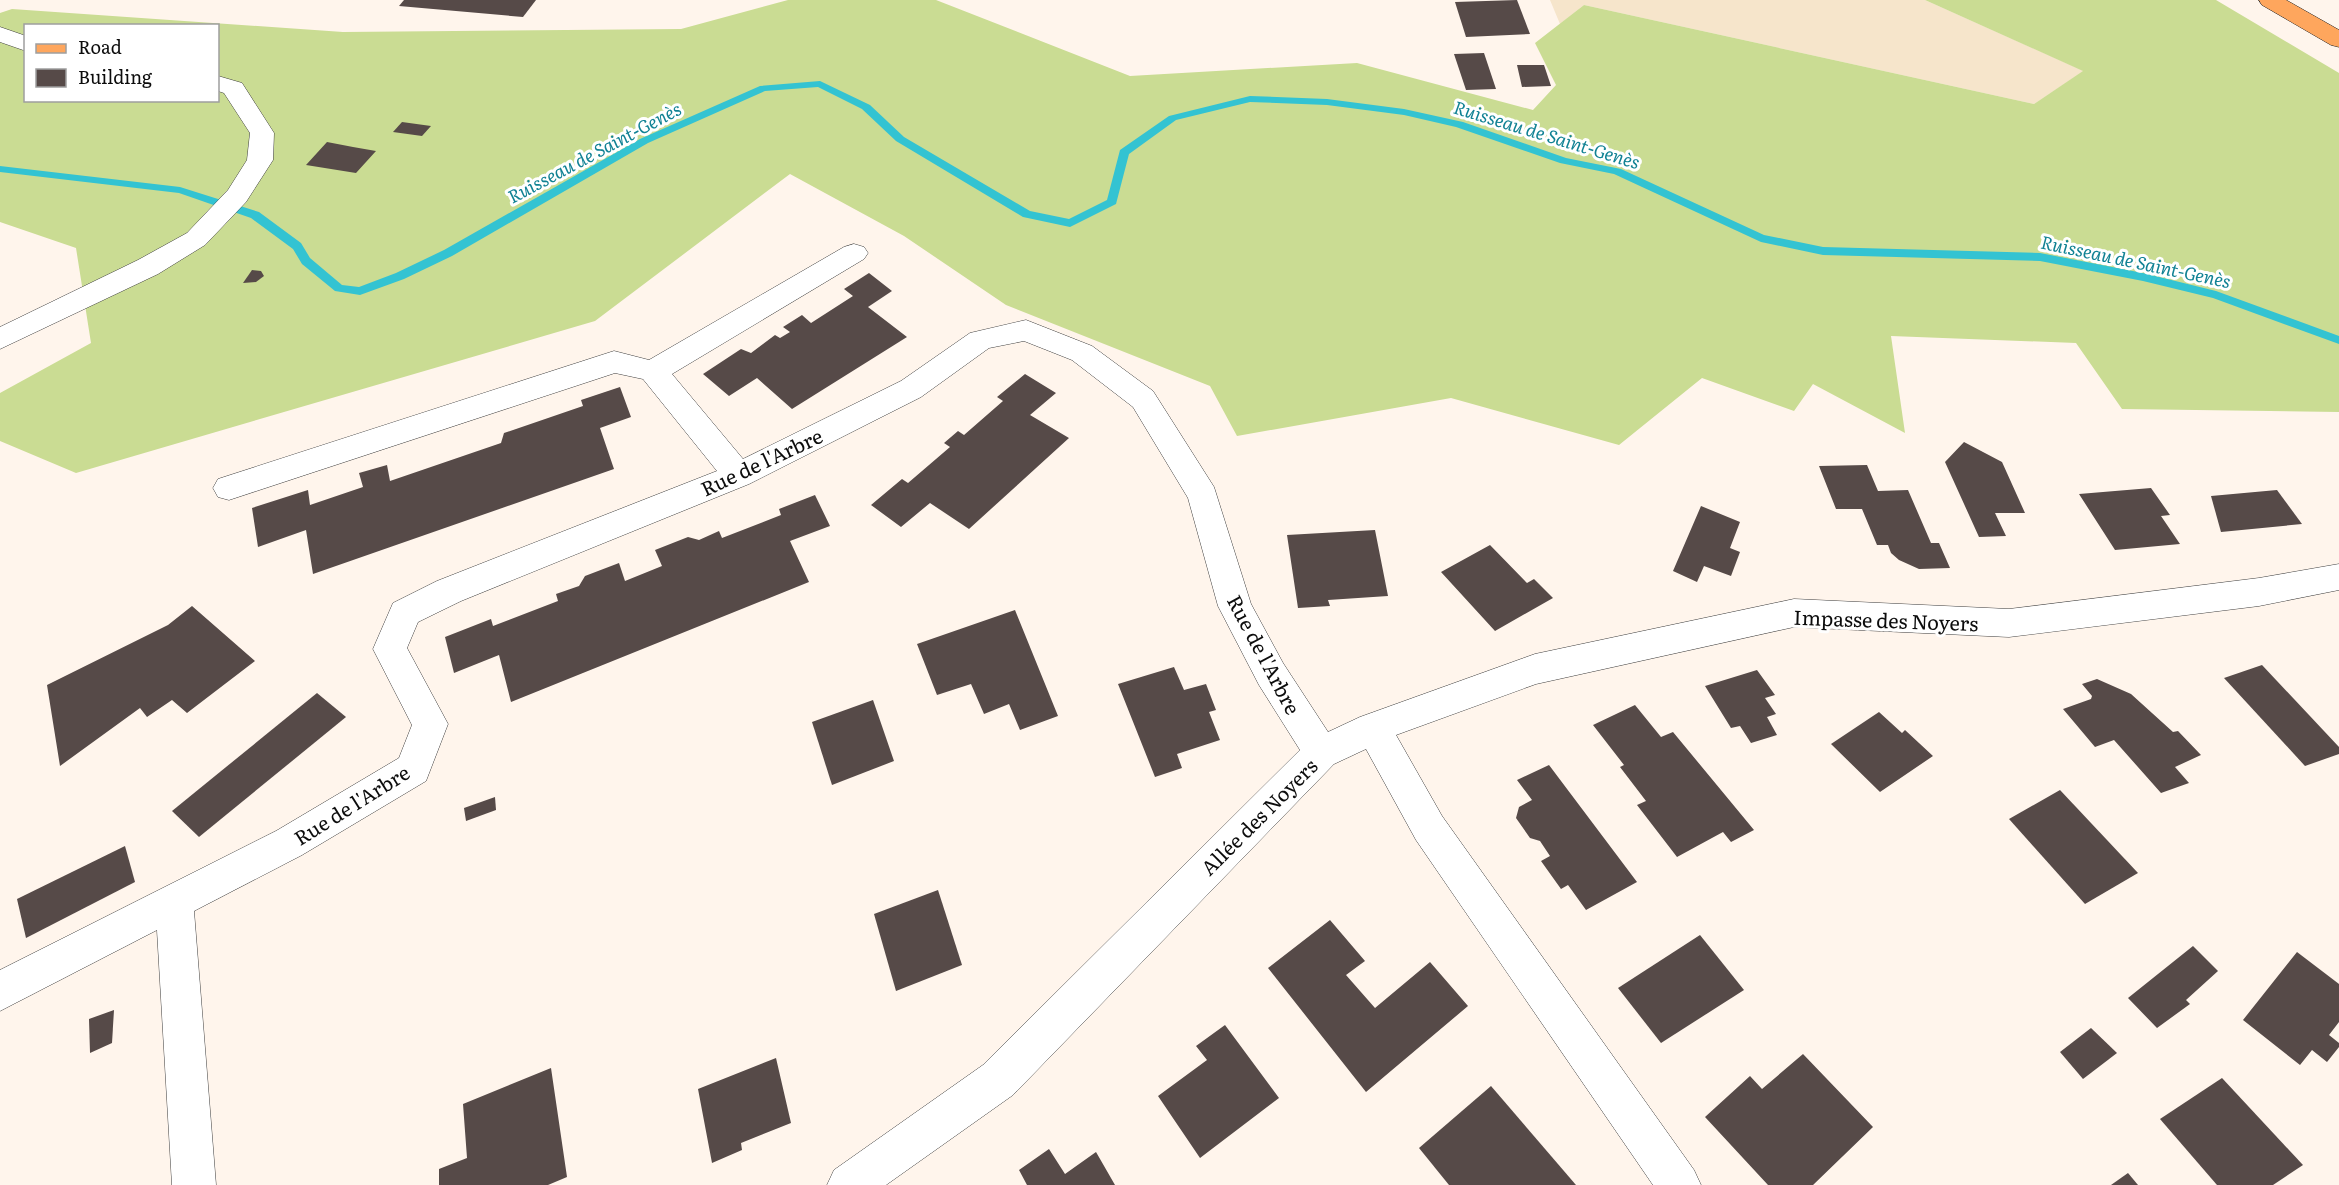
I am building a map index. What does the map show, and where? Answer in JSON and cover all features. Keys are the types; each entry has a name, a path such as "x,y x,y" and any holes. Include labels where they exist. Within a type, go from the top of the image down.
{"main road":[{"path":"2270,0 2339,40"}],"street":[{"path":"0,34 24,43"},
{"path":"0,339 148,267 196,239 237,196 260,160 262,133 234,88 219,83"},
{"path":"653,371 854,254"},
{"name":"Rue de l'Arbre","path":"174,902 289,843 414,769 430,724 390,649 405,613 448,591 738,475 911,389 980,340 1026,330 1082,353 1143,399 1203,496 1235,606 1271,674 1321,753"},
{"path":"229,488 614,362 653,371 738,475"},
{"name":"Impasse des Noyers","path":"1373,728 1534,669 1794,614 2009,623 2259,592 2339,577"},
{"path":"1373,728 1429,828 1679,1185"},
{"name":"Allée des Noyers","path":"849,1185 998,1080 1321,753 1373,728"},
{"path":"0,991 174,902 194,1185"}],"shaded area":[{"path":"1550,0 1925,0 2084,71 2034,104 1584,5 1560,24"}],"green space":[{"path":"788,0 936,0 1130,76 1357,63 1533,110 1556,85 1535,43 1584,5 2034,104 2083,71 1925,0 2216,0 2339,73 2339,412 2122,409 2076,343 1891,336 1905,433 1813,384 1794,411 1702,378 1619,445 1451,398 1237,436 1210,386 1006,305 904,236 790,174 595,321 76,473 0,441 0,393 91,343 76,248 0,222 0,13 12,9 343,32 681,29"}],"building":[{"path":"404,0 536,0 523,17 399,6"},
{"path":"1517,0 1530,34 1466,37 1455,2"},
{"path":"1484,53 1496,89 1466,90 1454,54"},
{"path":"1517,65 1544,65 1551,86 1522,87"},
{"path":"402,122 431,126 422,136 393,132"},
{"path":"327,142 376,151 356,173 306,165"},
{"path":"252,270 261,271 264,276 256,282 243,283"},
{"path":"869,273 892,291 868,307 907,337 792,409 757,378 729,396 703,374 741,349 751,353 775,335 780,338 790,332 783,327 802,315 811,323 853,296 844,289"},
{"path":"1025,374 1056,393 1030,415 1069,438 969,529 930,503 901,527 871,505 902,479 908,483 950,447 944,443 958,431 964,435 1003,401 997,397"},
{"path":"620,387 631,417 600,428 614,469 313,574 306,530 258,547 252,508 308,490 310,505 363,487 359,473 387,465 390,481 501,443 504,433 583,406 581,400"},
{"path":"1964,442 2002,462 2025,513 1995,513 2006,536 1979,537 1945,462"},
{"path":"1867,465 1878,491 1908,490 1931,543 1939,543 1950,568 1919,569 1899,560 1891,553 1888,545 1877,545 1862,509 1836,509 1819,466"},
{"path":"2151,488 2170,515 2161,516 2180,544 2115,550 2079,494"},
{"path":"2277,490 2302,524 2221,532 2211,496"},
{"path":"815,495 830,526 790,541 809,582 511,702 499,655 454,673 445,637 491,619 493,626 558,601 556,594 579,586 585,576 619,563 625,581 662,566 655,550 688,537 699,540 719,531 722,538 781,515 779,509"},
{"path":"1701,506 1740,522 1730,548 1740,552 1731,576 1704,566 1697,582 1673,571"},
{"path":"1375,530 1388,596 1328,600 1330,606 1298,608 1287,535"},
{"path":"1490,545 1527,583 1534,579 1553,598 1495,631 1441,572"},
{"path":"192,606 255,661 187,713 172,700 147,717 140,708 60,766 47,685 168,625"},
{"path":"1015,610 1058,716 1020,730 1009,704 984,714 971,684 937,695 917,644"},
{"path":"2262,665 2339,747 2339,754 2305,766 2224,678"},
{"path":"1174,667 1184,690 1206,684 1216,710 1209,712 1220,740 1177,754 1182,768 1155,777 1118,684"},
{"path":"1757,670 1775,695 1765,698 1776,714 1767,717 1777,735 1751,743 1740,726 1731,728 1705,686"},
{"path":"2097,679 2131,694 2173,732 2178,731 2201,755 2175,767 2189,783 2161,793 2114,740 2095,747 2063,709 2091,699 2092,696 2082,684"},
{"path":"317,693 346,717 199,837 172,811"},
{"path":"873,700 894,761 832,785 812,722"},
{"path":"1635,705 1661,737 1673,732 1754,830 1731,842 1723,832 1677,857 1637,805 1646,801 1620,767 1624,765 1593,725"},
{"path":"1879,712 1902,733 1905,730 1933,756 1880,792 1831,744"},
{"path":"1549,765 1637,882 1586,910 1568,885 1561,889 1541,861 1550,856 1540,841 1530,838 1516,818 1519,807 1532,800 1517,780"},
{"path":"2060,790 2138,873 2085,904 2009,819"},
{"path":"495,797 496,810 466,821 464,808"},
{"path":"125,846 135,882 26,938 17,899"},
{"path":"938,890 962,965 896,991 874,914"},
{"path":"1330,920 1365,961 1346,975 1375,1008 1430,962 1468,1006 1366,1092 1268,968"},
{"path":"1700,935 1744,990 1661,1043 1618,988"},
{"path":"2193,946 2218,971 2186,1000 2190,1004 2157,1028 2128,998"},
{"path":"2297,952 2339,984 2339,1022 2329,1035 2339,1043 2339,1047 2327,1062 2312,1050 2300,1065 2243,1020"},
{"path":"114,1010 112,1043 90,1053 89,1019"},
{"path":"1225,1025 1279,1098 1200,1158 1158,1096 1207,1060 1196,1046"},
{"path":"2091,1028 2117,1053 2083,1079 2060,1052"},
{"path":"1803,1054 1873,1127 1813,1185 1768,1185 1705,1117 1750,1076 1762,1089"},
{"path":"776,1058 791,1123 741,1143 742,1150 712,1163 698,1089"},
{"path":"551,1068 567,1177 548,1185 439,1185 439,1169 467,1158 463,1104"},
{"path":"2222,1078 2303,1165 2273,1185 2217,1185 2160,1119"},
{"path":"1491,1086 1576,1185 1449,1185 1419,1148"},
{"path":"1049,1149 1065,1174 1096,1152 1115,1185 1027,1185 1019,1170"},
{"path":"2128,1173 2138,1185 2111,1185"}],"waterway":[{"name":"Ruisseau de Saint-Genès","path":"0,169 180,190 255,215 297,246 306,261 339,288 360,291 400,276 448,253 644,141 763,88 820,84 866,107 900,139 1027,214 1070,223 1112,202 1124,152 1173,118 1250,99 1327,102 1404,112 1459,124 1564,161 1617,171 1761,238 1823,251 2040,257 2143,277 2216,295 2339,340"}]}
